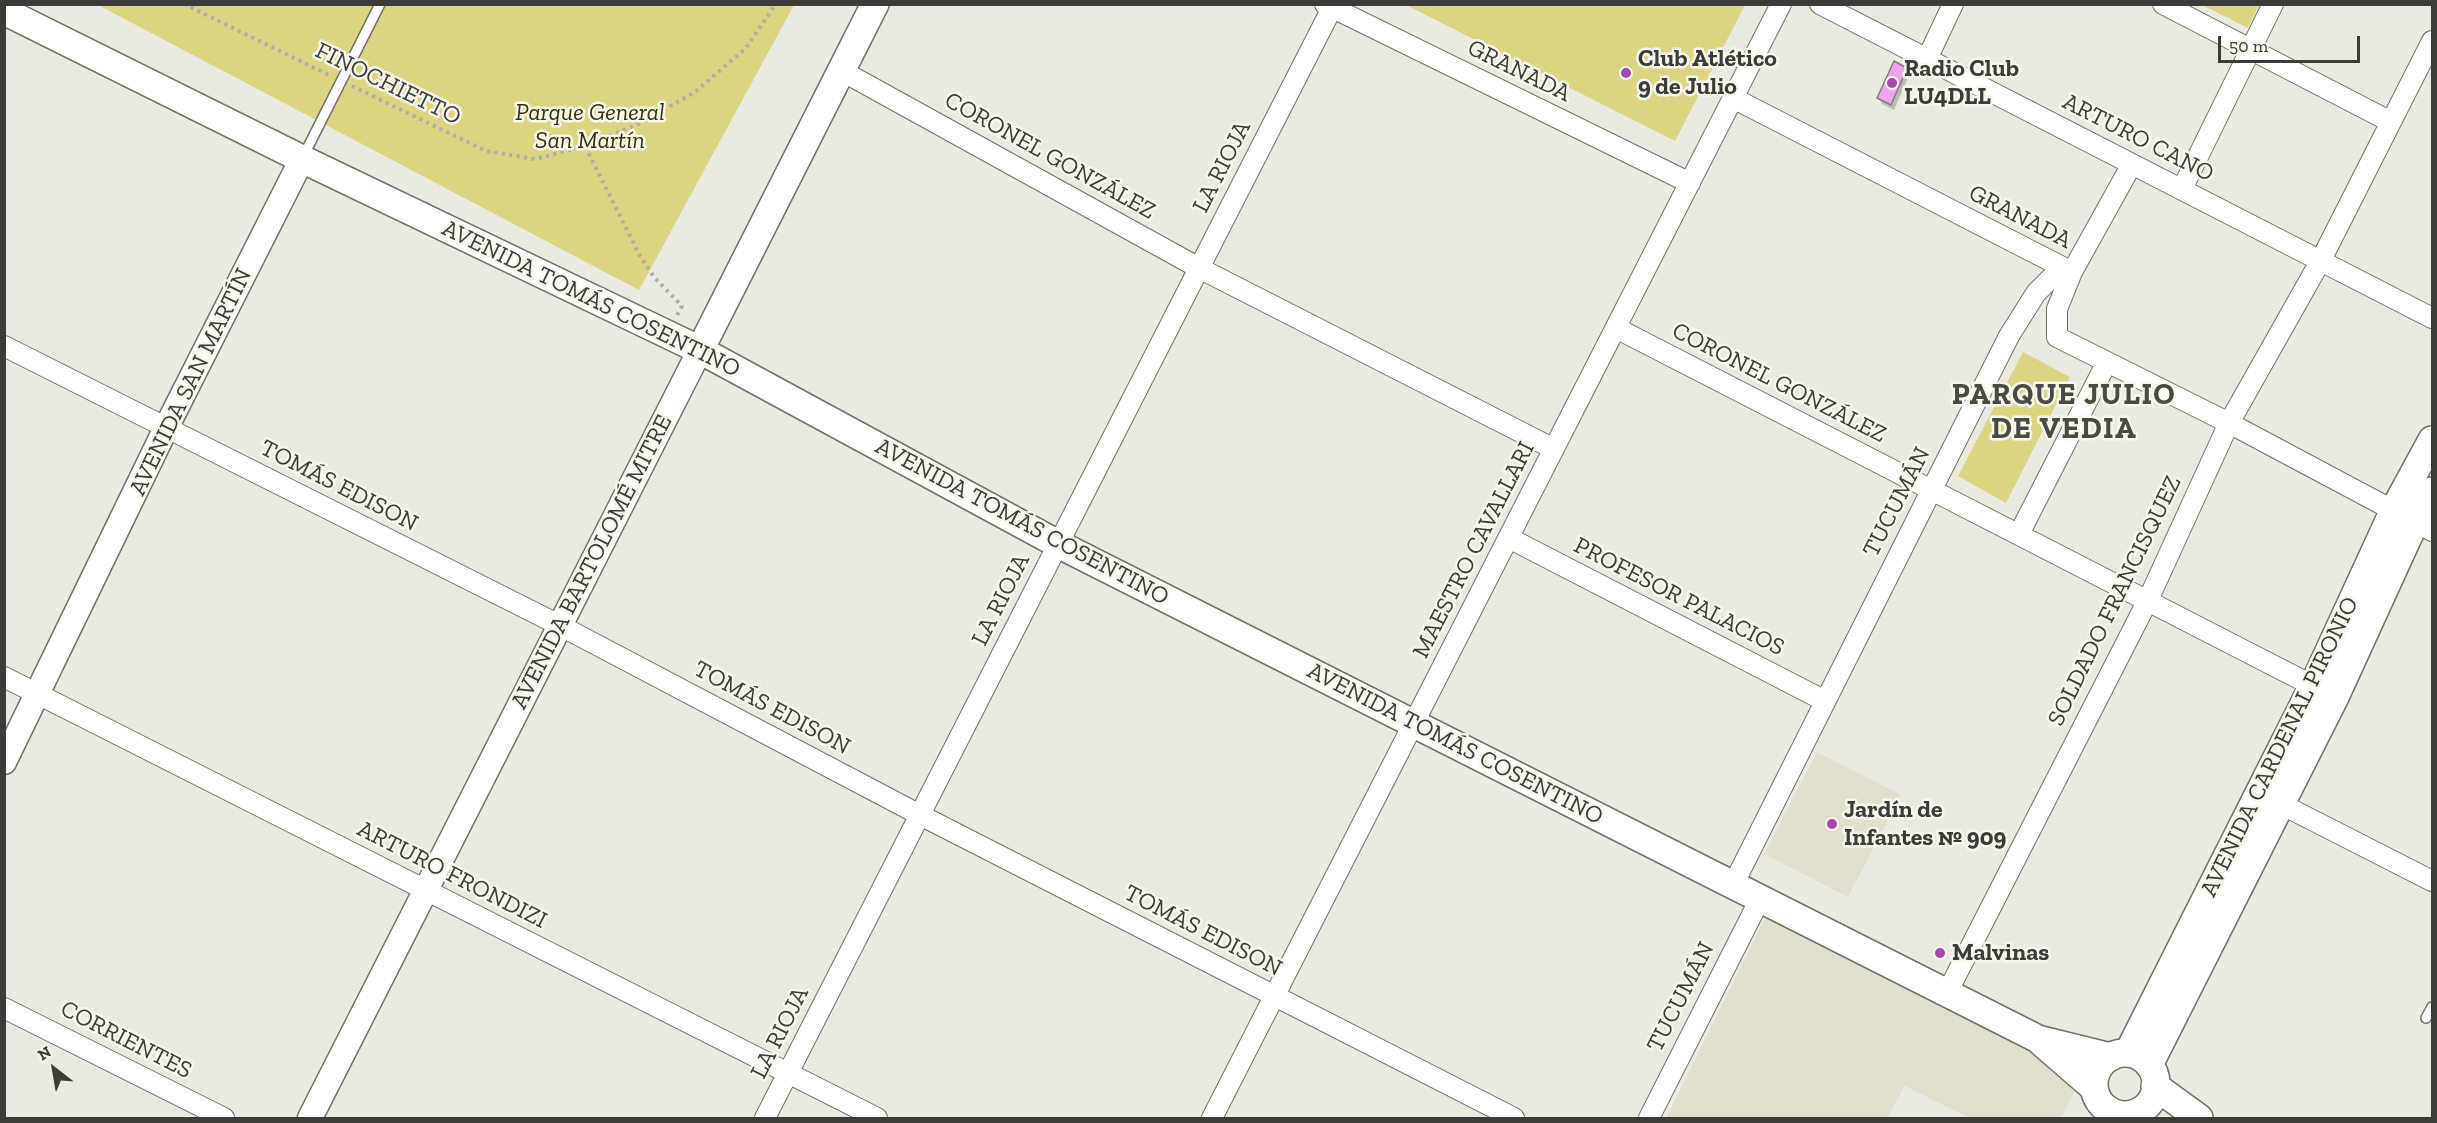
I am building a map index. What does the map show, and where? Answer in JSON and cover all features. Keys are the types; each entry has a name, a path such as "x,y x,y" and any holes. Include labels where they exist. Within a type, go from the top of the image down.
{"main road":[{"name":"AVENIDA BARTOLOMÉ MITRE","path":"700,350 875,4"},
{"name":"AVENIDA TOMÁS COSENTINO","path":"4,11 302,159 700,350 1058,544 2038,1039 2122,1091 2182,1119"},
{"name":"AVENIDA CARDENAL PIRONIO","path":"2414,521 2433,440"},
{"name":"AVENIDA CARDENAL PIRONIO","path":"2122,1091 2324,692 2414,521 2433,491"},
{"name":"AVENIDA TOMÁS COSENTINO","path":"2122,1091 2199,1119"}],"street":[{"name":"MAESTRO CAVALLARI","path":"1212,1119 1781,4"},
{"name":"ARTURO CANO","path":"1820,4 2433,318"},
{"path":"1927,59 1953,4"},
{"path":"2163,4 2391,122"},
{"path":"2181,189 2273,4"},
{"name":"GRANADA","path":"1328,6 1690,183"},
{"name":"LA RIOJA","path":"765,1119 1199,268 1328,6"},
{"name":"SOLDADO FRANCISQUEZ","path":"1947,993 2148,600 2229,423 2321,260 2433,42"},
{"name":"CORONEL GONZÁLEZ","path":"842,70 1199,268 1554,449"},
{"name":"GRANADA","path":"1733,98 2072,272 2057,309 2057,337 2229,423 2414,521"},
{"name":"AVENIDA SAN MARTÍN","path":"4,762 39,694 166,428 302,159"},
{"path":"2072,272 2132,164"},
{"name":"TUCUMÁN","path":"1733,885 2009,336 2031,301 2051,278 2072,272"},
{"name":"CORONEL GONZÁLEZ","path":"1616,328 2324,692"},
{"name":"TOMÁS EDISON","path":"4,346 559,625 920,815 1514,1119"},
{"name":"AVENIDA BARTOLOMÉ MITRE","path":"310,1119 700,350"},
{"path":"2019,534 2107,362"},
{"name":"PROFESOR PALACIOS","path":"1509,538 1825,702"},
{"name":"ARTURO FRONDIZI","path":"4,677 877,1119"},
{"path":"2270,799 2433,881"},
{"name":"TUCUMÁN","path":"1648,1119 1760,899"},
{"name":"CORRIENTES","path":"4,1008 224,1119"}],"lane":[{"name":"AVENIDA SAN MARTÍN","path":"302,159 380,4"},
{"path":"2426,1018 2433,1007"}],"path":[{"name":"FINOCHIETTO","path":"184,4 486,151 535,159 585,146 641,123 695,92 745,49 776,4"},
{"path":"585,146 640,256 654,277 682,306 667,334"}],"shaded area":[{"name":"Jardín de Infantes № 909","path":"1817,752 1901,795 1848,897 1764,854"},
{"path":"1766,916 2083,1076 2061,1118 1970,1118 1905,1086 1887,1118 1666,1118"}],"green space":[{"name":"Parque General San Martín","path":"98,5 794,5 639,290"},
{"name":"Club Atlético 9 de Julio","path":"1406,5 1745,5 1675,141"},
{"path":"2202,5 2259,5 2248,28"},
{"path":"2023,352 2070,377 2006,503 1958,476"}],"building":[{"name":"Radio Club LU4DLL","path":"1894,61 1907,68 1891,105 1877,98"}],"place":[{"name":"Club Atlético 9 de Julio","path":"1626,73"},
{"name":"Radio Club LU4DLL","path":"1892,83"},
{"name":"Jardín de Infantes № 909","path":"1832,824"},
{"name":"Malvinas","path":"1940,953"}],"district":[{"name":"PARQUE JULIO DE VEDIA","path":"2064,412"}]}
